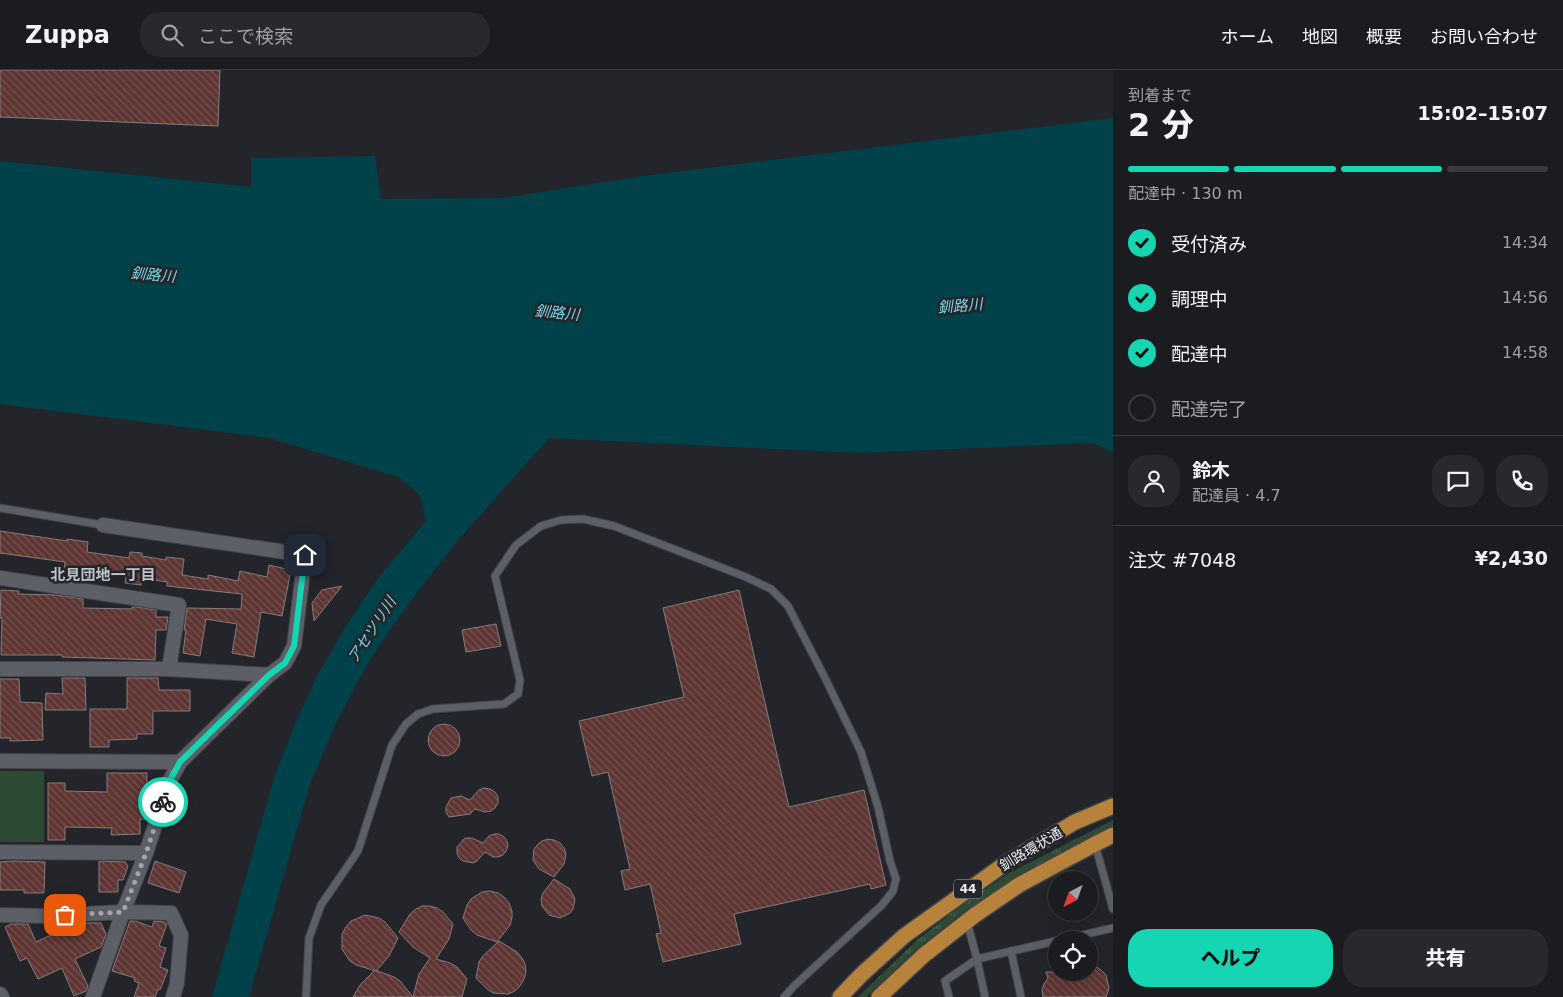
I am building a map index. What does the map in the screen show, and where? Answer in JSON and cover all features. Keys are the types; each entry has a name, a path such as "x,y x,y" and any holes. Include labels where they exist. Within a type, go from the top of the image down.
{"highway":[{"name":"釧路環状通","path":"840,997 904,936 1006,863 1075,822 1113,806"},
{"name":"釧路環状通","path":"878,997 924,955 1019,884 1113,836"}],"street":[{"path":"93,997 146,853 170,780 180,762 269,675 285,663 294,646 305,555 103,525"},
{"path":"0,578 180,605 169,669"},
{"path":"0,669 169,669 269,675"},
{"path":"0,761 180,762"},
{"path":"0,852 146,853"},
{"path":"0,915 46,916 123,912 171,914 182,935 177,983 172,997"}],"lane":[{"path":"0,508 103,525"},
{"path":"306,997 309,938 320,904 358,851 392,745 406,724 418,714 433,709 504,704 518,694 520,680 495,576 516,545 541,526 561,520 583,519 614,526 771,589 788,606 826,678 861,752 878,807 896,879 892,891 882,905 784,997"},
{"path":"1095,844 1113,909"},
{"path":"967,921 985,997"},
{"path":"1098,931 1113,928"},
{"path":"948,997 945,981 976,959 1048,943"},
{"path":"1011,951 1022,997"}],"green space":[{"path":"0,771 44,771 44,842 0,842"},
{"path":"1113,820 1113,828 1012,880 960,915 916,950 866,997 858,997 916,941 958,908 1009,873"}],"water":[{"path":"1113,118 1113,453 1094,443 859,453 549,438 458,540 380,644 336,723 310,784 249,997 212,997 274,778 293,729 317,676 346,626 379,577 426,521 420,495 398,477 269,438 0,404 0,161 251,187 251,158 375,156 381,199 503,198 643,176"}],"building":[{"path":"0,70 220,70 218,126 0,117"},
{"path":"0,531 67,541 67,539 88,542 87,552 129,558 130,552 142,553 142,556 166,560 166,557 184,559 182,575 208,579 208,575 238,581 240,571 267,577 269,565 291,570 282,616 261,612 254,657 232,653 237,624 206,619 200,656 183,653 187,608 241,609 242,594 167,586 167,582 142,578 141,585 125,583 126,577 102,573 101,580 83,578 83,582 63,579 65,562 0,553"},
{"path":"342,586 314,621 312,603 322,590"},
{"path":"1,590 19,591 18,594 57,595 83,599 83,608 132,609 132,607 137,607 156,610 156,617 168,617 166,630 156,630 155,660 62,657 62,655 1,655"},
{"path":"739,590 789,807 864,790 886,885 871,889 870,884 734,914 741,944 663,962 656,934 661,933 650,884 625,890 621,871 630,869 608,772 592,776 579,721 684,697 663,608"},
{"path":"496,624 501,646 466,652 462,630"},
{"path":"62,678 85,678 86,710 45,710 46,693 63,694"},
{"path":"127,678 158,678 159,690 190,690 190,711 153,711 153,734 137,734 137,739 109,740 109,747 90,747 90,709 127,709"},
{"path":"0,679 19,679 20,702 42,703 43,740 10,741 10,738 0,738"},
{"path":"444,724 450,725 455,729 459,734 459,746 455,751 450,755 444,756 438,755 433,751 429,746 428,740 429,734 433,729 438,725"},
{"path":"107,773 147,773 145,819 140,819 140,834 111,835 112,828 65,827 65,840 48,840 48,783 65,783 65,791 107,792"},
{"path":"484,788 495,792 498,797 498,803 495,808 485,812 475,809 470,814 449,817 446,807 451,798 461,796 470,800 479,790"},
{"path":"499,834 507,841 508,846 503,855 493,857 485,852 473,863 459,858 457,847 465,838 472,838 483,843 489,836"},
{"path":"548,839 560,843 566,854 564,864 554,877 539,869 533,860 534,849 542,841"},
{"path":"99,861 125,862 128,866 123,880 118,880 118,892 99,892"},
{"path":"155,861 186,872 179,893 148,883"},
{"path":"0,862 45,862 44,893 24,893 24,890 0,890"},
{"path":"554,879 570,889 575,899 570,913 560,918 549,915 542,906 541,899 543,893"},
{"path":"490,891 504,897 512,911 510,925 497,942 477,935 463,918 471,899 482,892"},
{"path":"422,906 430,906 443,912 453,924 449,939 436,959 457,967 467,979 462,997 413,997 419,974 430,958 413,947 399,932 410,914"},
{"path":"365,915 379,918 385,922 398,938 389,956 376,971 356,965 350,961 342,949 342,934 346,927 351,921"},
{"path":"130,921 152,927 154,921 167,924 159,946 166,948 160,967 168,970 155,997 134,997 139,983 134,981 135,978 112,971"},
{"path":"76,923 101,923 106,934 101,947 75,959 88,986 86,991 74,996 62,968 38,979 27,958 20,961 5,927 11,924 28,924 36,942"},
{"path":"499,941 517,952 525,964 526,972 524,979 515,991 508,994 493,993 476,978 479,962"},
{"path":"1098,968 1106,975 1109,988 1106,997 1043,997 1042,990 1048,978 1048,981 1098,981"},
{"path":"375,970 400,981 413,997 353,997 360,985"}],"way so far":[{"path":"65,915 123,912 163,802"}],"district":[{"name":"北見団地一丁目","path":"103,575"}],"route":[{"path":"163,802 170,780 180,762 269,675 285,663 294,646 305,555"}],"water label":[{"name":"釧路川","path":"153,275"},
{"name":"釧路川","path":"960,306"},
{"name":"釧路川","path":"557,313"},
{"name":"アセツリ川","path":"372,630"}]}
